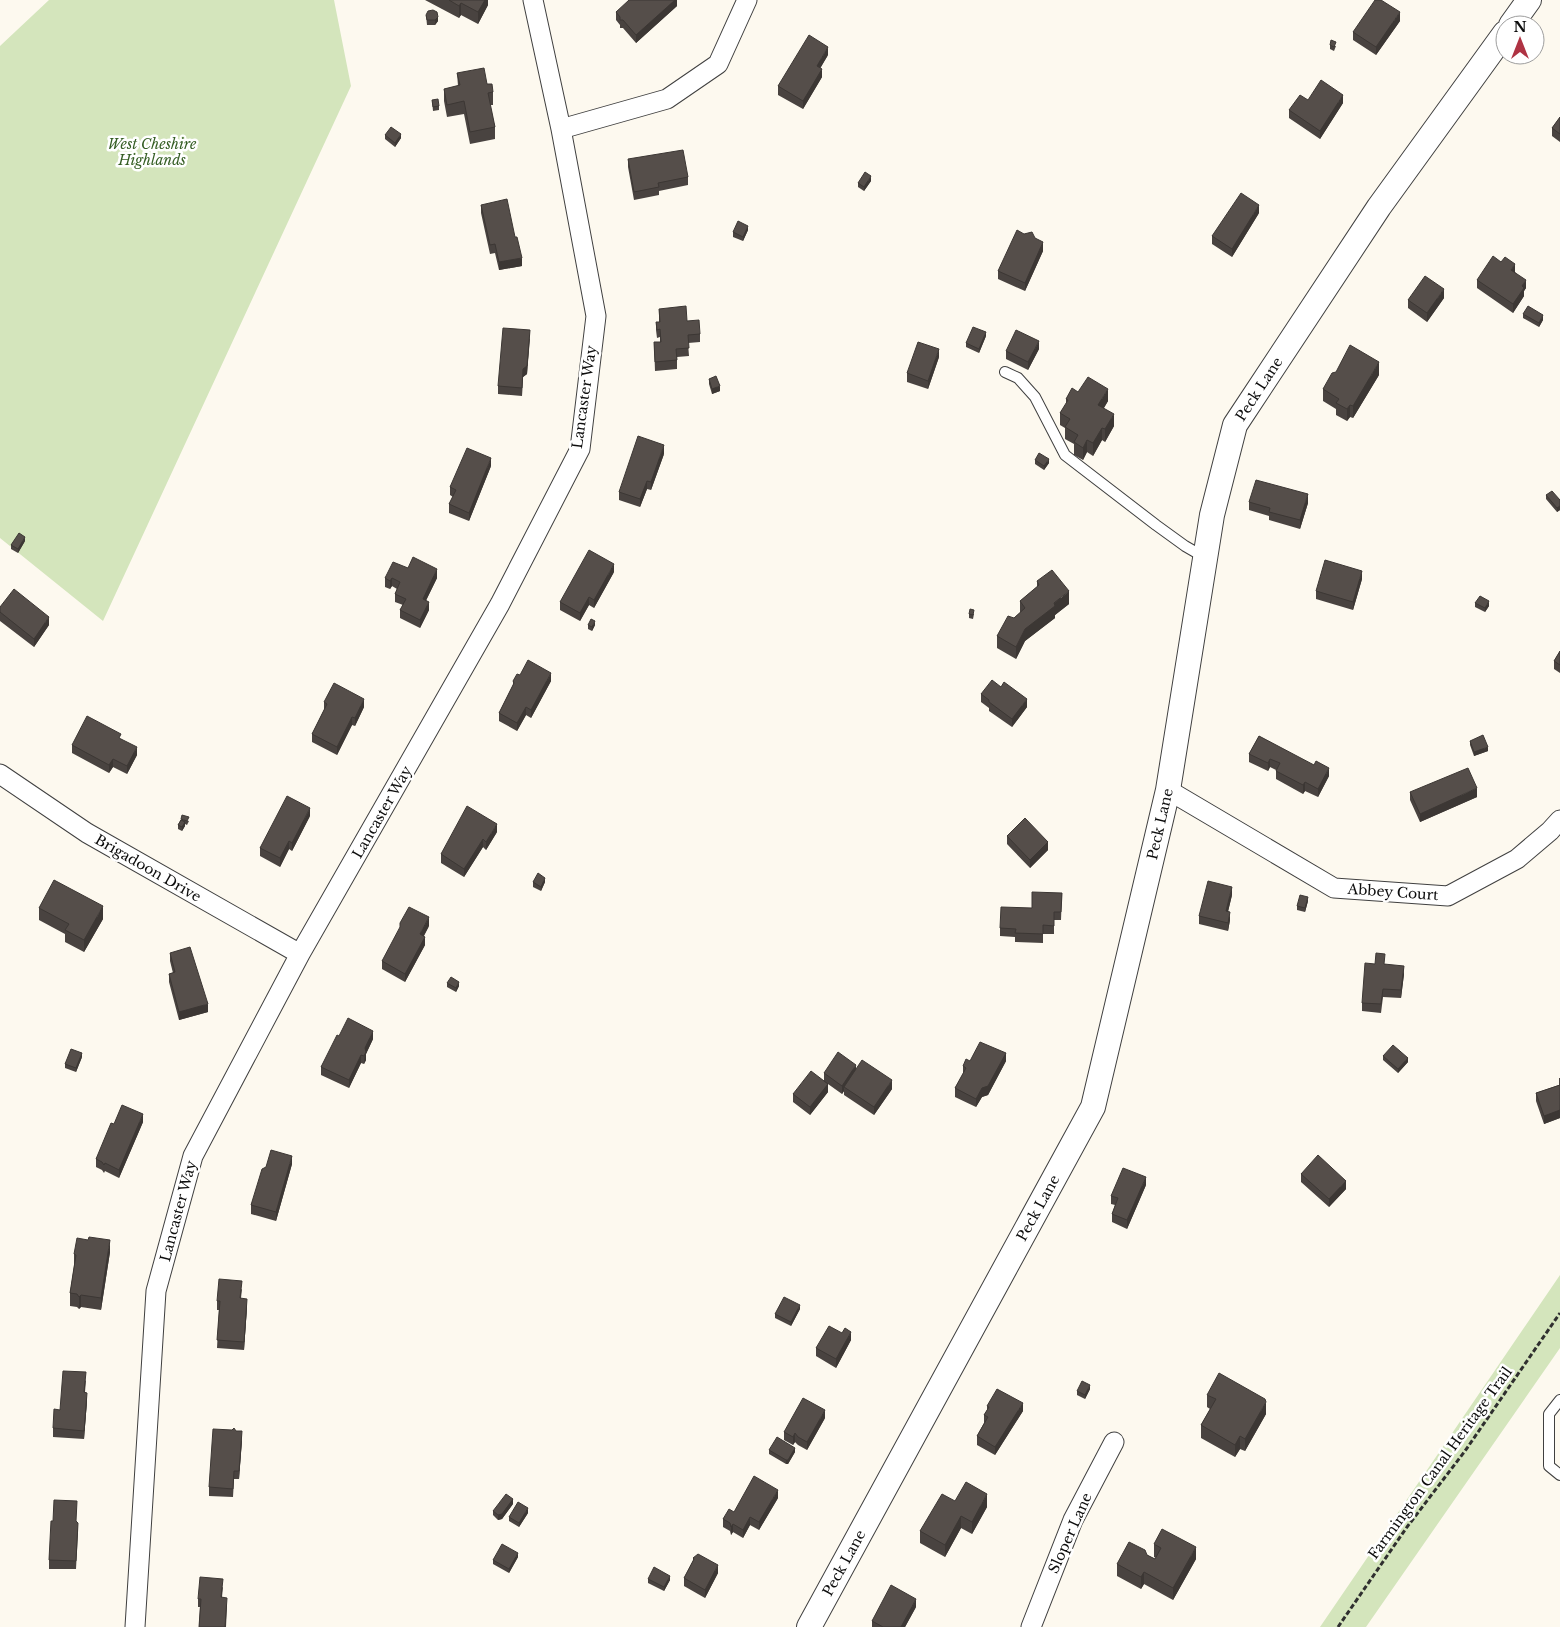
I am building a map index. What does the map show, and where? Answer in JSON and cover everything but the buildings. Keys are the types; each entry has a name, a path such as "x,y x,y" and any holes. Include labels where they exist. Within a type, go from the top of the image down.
{"street":[{"name":"Lancaster Way","path":"135,1627 156,1291 193,1156 300,954 500,604 580,449 596,316 561,129 533,0"},
{"path":"561,129 667,99 718,64 747,0"},
{"path":"1518,15 1529,0"},
{"name":"Peck Lane","path":"809,1627 1093,1107 1168,790 1212,515 1235,425 1379,207 1495,47"},
{"name":"Brigadoon Drive","path":"0,774 87,833 300,954"},
{"name":"Abbey Court","path":"1168,790 1334,888 1448,896 1517,859 1560,820"},
{"name":"Sloper Lane","path":"1031,1627 1073,1520 1114,1442"}],"lane":[{"path":"1005,372 1018,378 1035,397 1066,454 1156,525 1205,558"},
{"path":"1560,1400 1549,1414 1549,1466 1560,1475"}],"path":[{"name":"Farmington Canal Heritage Trail","path":"1338,1627 1407,1527 1465,1452 1560,1313"}],"green space":[{"name":"West Cheshire Highlands","path":"49,0 334,0 351,86 103,621 0,538 0,46"},
{"path":"1560,1275 1560,1348 1366,1627 1320,1627"}]}
